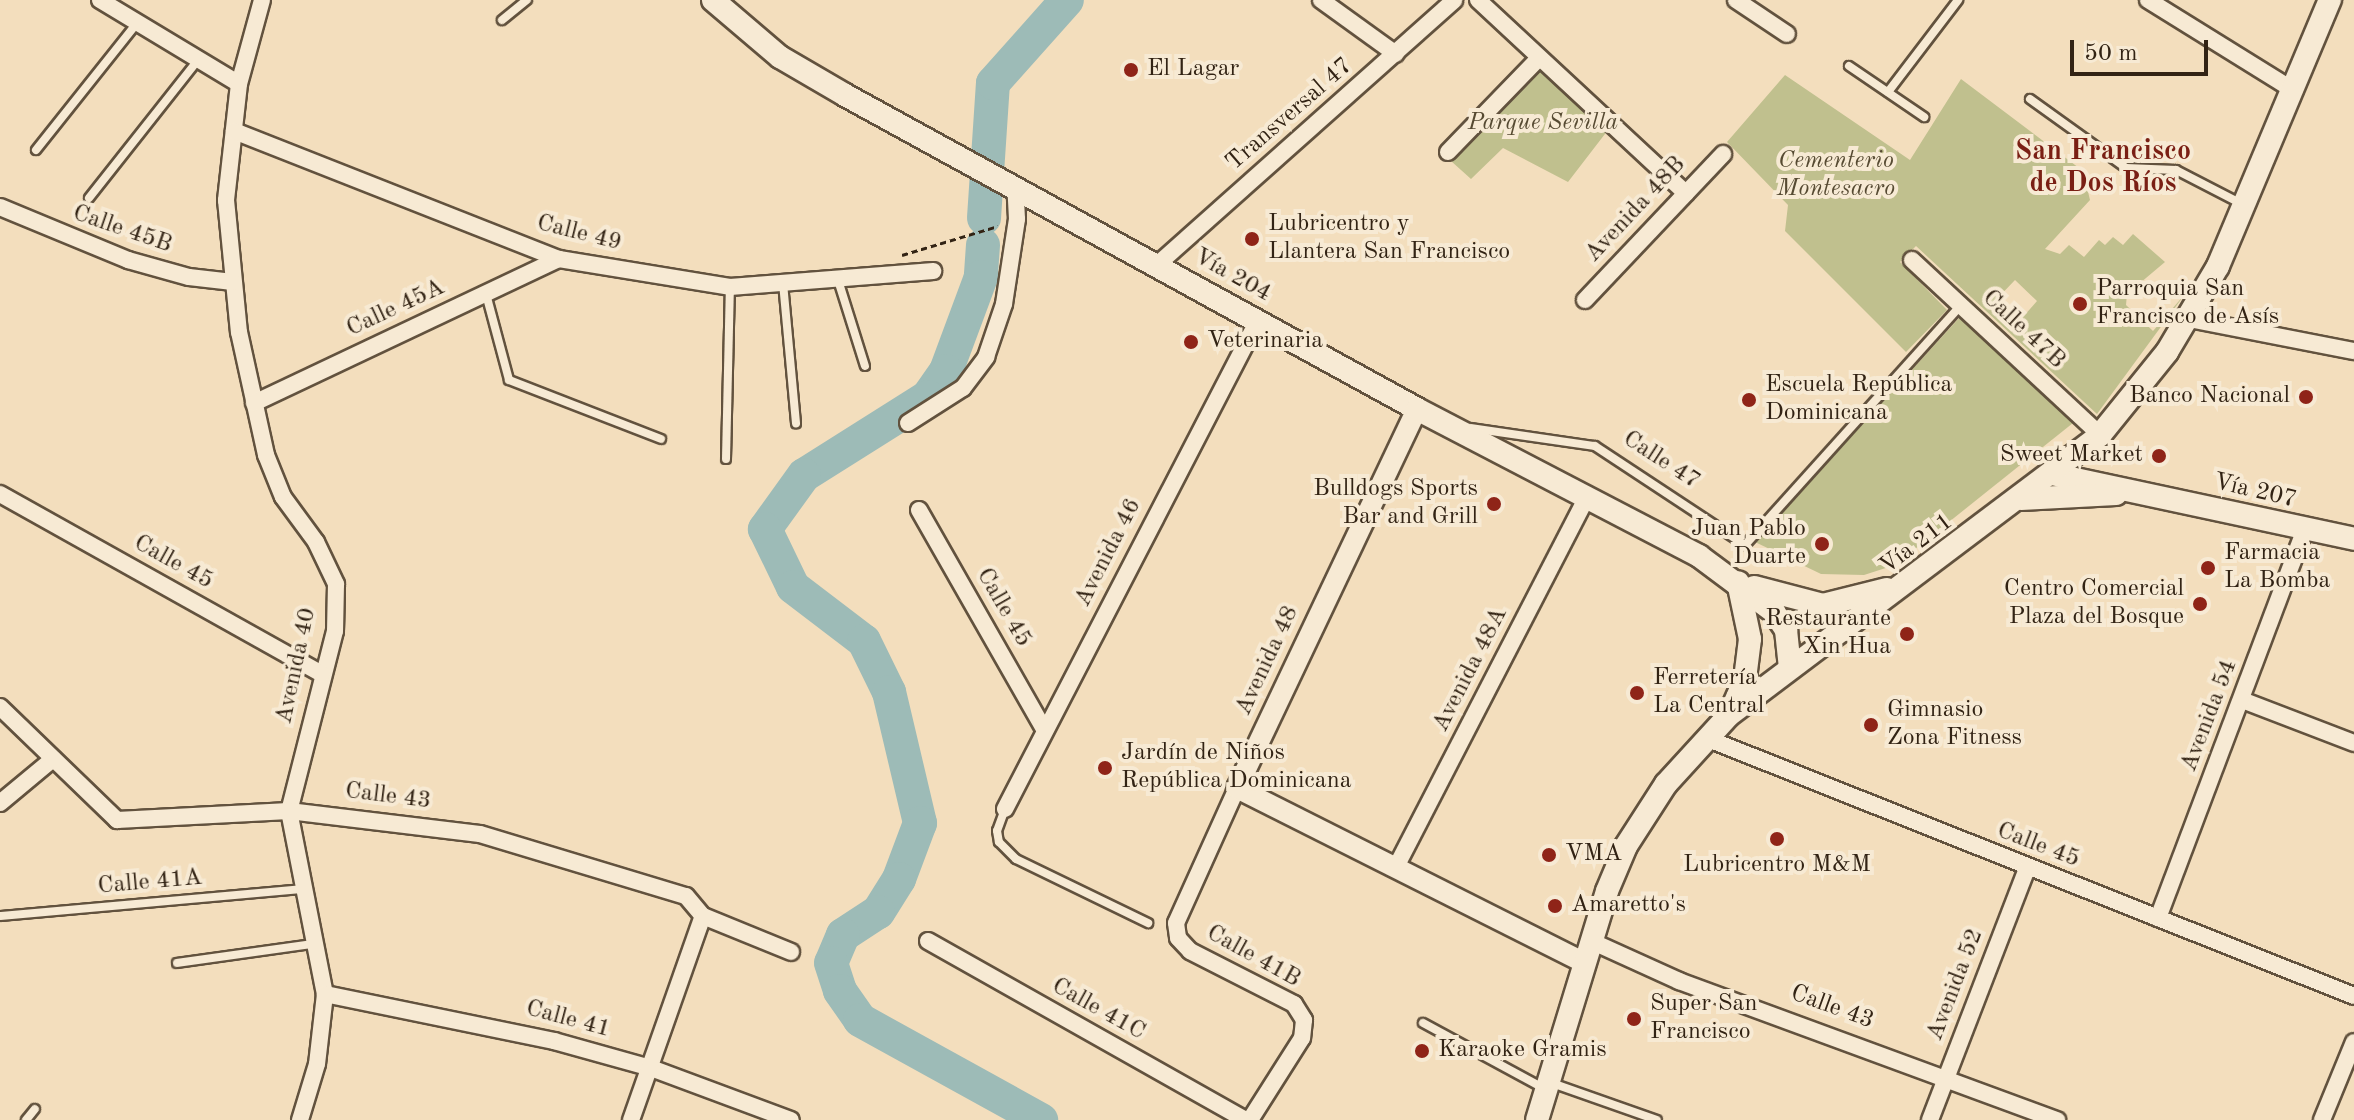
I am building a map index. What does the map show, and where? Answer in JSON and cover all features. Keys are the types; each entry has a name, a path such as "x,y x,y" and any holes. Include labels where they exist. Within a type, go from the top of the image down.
{"main road":[{"name":"Vía 204","path":"713,0 780,57 1417,409 1587,497 1737,581 1774,612 1786,630 1790,668"},
{"name":"Vía 211","path":"1537,1120 1587,952 1626,846 1666,784 1729,715 1918,578 2100,435 2189,319 2245,206 2290,88 2330,0"},
{"name":"Vía 207","path":"2052,474 2354,539"},
{"name":"Vía 207","path":"2021,499 2145,494"},
{"path":"1737,581 1823,605 1859,600 1918,578"},
{"path":"1729,715 1749,659 1749,619 1737,581"}],"street":[{"path":"100,0 239,84"},
{"name":"Avenida 40","path":"262,0 239,84 226,200 233,282 254,403 283,497 316,542 336,584 335,631 289,811 325,994 317,1064 300,1120"},
{"path":"1321,0 1396,54"},
{"name":"Transversal 47","path":"1157,265 1454,0"},
{"path":"1478,0 1686,193"},
{"path":"1736,0 1787,34"},
{"path":"2148,0 2290,88"},
{"path":"1448,152 1539,58"},
{"name":"Calle 49","path":"234,131 559,259 730,287 933,271"},
{"name":"Avenida 48B","path":"1585,300 1723,154"},
{"path":"908,423 963,388 986,357 1004,304 1017,219 1009,183"},
{"name":"Calle 45B","path":"0,207 128,260 189,277 233,282"},
{"name":"Calle 45A","path":"254,403 559,259"},
{"name":"Calle 47B","path":"1912,260 2100,435"},
{"path":"2189,319 2354,351"},
{"name":"Avenida 46","path":"1005,809 1258,320"},
{"name":"Avenida 48","path":"1178,938 1176,923 1417,409"},
{"name":"Calle 45","path":"0,494 322,674"},
{"name":"Avenida 48A","path":"1397,865 1587,497"},
{"name":"Calle 45","path":"919,510 1044,729"},
{"name":"Avenida 54","path":"2158,918 2305,530"},
{"path":"2242,700 2354,743"},
{"name":"Calle 43","path":"0,707 117,820 289,811 480,834 686,896 703,916 791,952"},
{"name":"Calle 45","path":"1706,738 2354,996"},
{"path":"0,803 53,759"},
{"name":"Calle 43","path":"1237,788 1587,952 1679,981 2057,1120"},
{"name":"Avenida 52","path":"1930,1120 2027,868"},
{"path":"631,1120 703,916"},
{"name":"Calle 41B","path":"1178,938 1190,951 1294,1004 1304,1020 1302,1038 1248,1120"},
{"name":"Calle 41C","path":"928,941 1248,1120"},
{"name":"Calle 41","path":"325,994 475,1021 651,1068 791,1120"},
{"path":"2322,1120 2354,1042"}],"lane":[{"path":"502,20 527,0"},
{"path":"1888,92 1958,0"},
{"path":"36,150 137,23"},
{"path":"89,198 198,59"},
{"path":"1849,66 1924,117"},
{"path":"2030,99 2126,168 2176,170 2245,206"},
{"path":"838,280 865,366"},
{"path":"783,283 796,423"},
{"path":"726,459 730,287"},
{"path":"485,294 509,380 661,439"},
{"name":"Calle 47","path":"1447,425 1595,446 1745,545 1961,305"},
{"path":"1005,809 997,831 999,842 1016,859 1148,923"},
{"name":"Calle 41A","path":"0,916 303,889"},
{"path":"177,963 313,944"},
{"path":"1423,1023 1546,1085 1657,1120"},
{"path":"26,1120 35,1109"}],"path":[{"path":"872,277 889,259 1017,219"}],"green space":[{"name":"Parque Sevilla","path":"1543,68 1608,130 1568,182 1503,148 1471,179 1451,161"},
{"name":"Cementerio Montesacro","path":"1785,75 1910,160 1961,79 2083,171 2090,200 2045,249 2060,254 2069,245 2084,257 2099,240 2105,245 2113,237 2123,245 2133,234 2165,262 2127,294 2126,305 2153,331 2185,294 2097,414 1916,246 1900,262 1947,310 1906,352 1785,231 1788,205 1727,142","holes":["2015,280 2037,301 2022,318 1994,302"]},
{"path":"1961,316 2073,423 1895,565 1864,575 1821,574 1755,542"}],"waterway":[{"path":"984,218 993,83 1067,0"},
{"path":"983,245 981,277 946,371 928,397 804,475 765,529 793,587 864,641 889,692 920,823 899,879 878,912 843,935 831,963 840,991 860,1020 1041,1120"}],"place":[{"name":"El Lagar","path":"1131,70"},
{"name":"Lubricentro y Llantera San Francisco","path":"1252,239"},
{"name":"Parroquia San Francisco de Asís","path":"2080,304"},
{"name":"Veterinaria","path":"1191,342"},
{"name":"Banco Nacional","path":"2306,397"},
{"name":"Escuela República Dominicana","path":"1749,400"},
{"name":"Sweet Market","path":"2159,456"},
{"name":"Bulldogs Sports Bar and Grill","path":"1494,504"},
{"name":"Juan Pablo Duarte","path":"1822,544"},
{"name":"Farmacia La Bomba","path":"2208,568"},
{"name":"Centro Comercial Plaza del Bosque","path":"2200,604"},
{"name":"Restaurante Xin Hua","path":"1907,634"},
{"name":"Ferretería La Central","path":"1637,693"},
{"name":"Gimnasio Zona Fitness","path":"1871,725"},
{"name":"Jardín de Niños República Dominicana","path":"1105,768"},
{"name":"Lubricentro M&M","path":"1777,839"},
{"name":"VMA","path":"1549,855"},
{"name":"Amaretto's","path":"1555,906"},
{"name":"Super San Francisco","path":"1634,1019"},
{"name":"Karaoke Gramis","path":"1422,1051"}],"district":[{"name":"San Francisco de Dos Ríos","path":"2103,168"}]}
